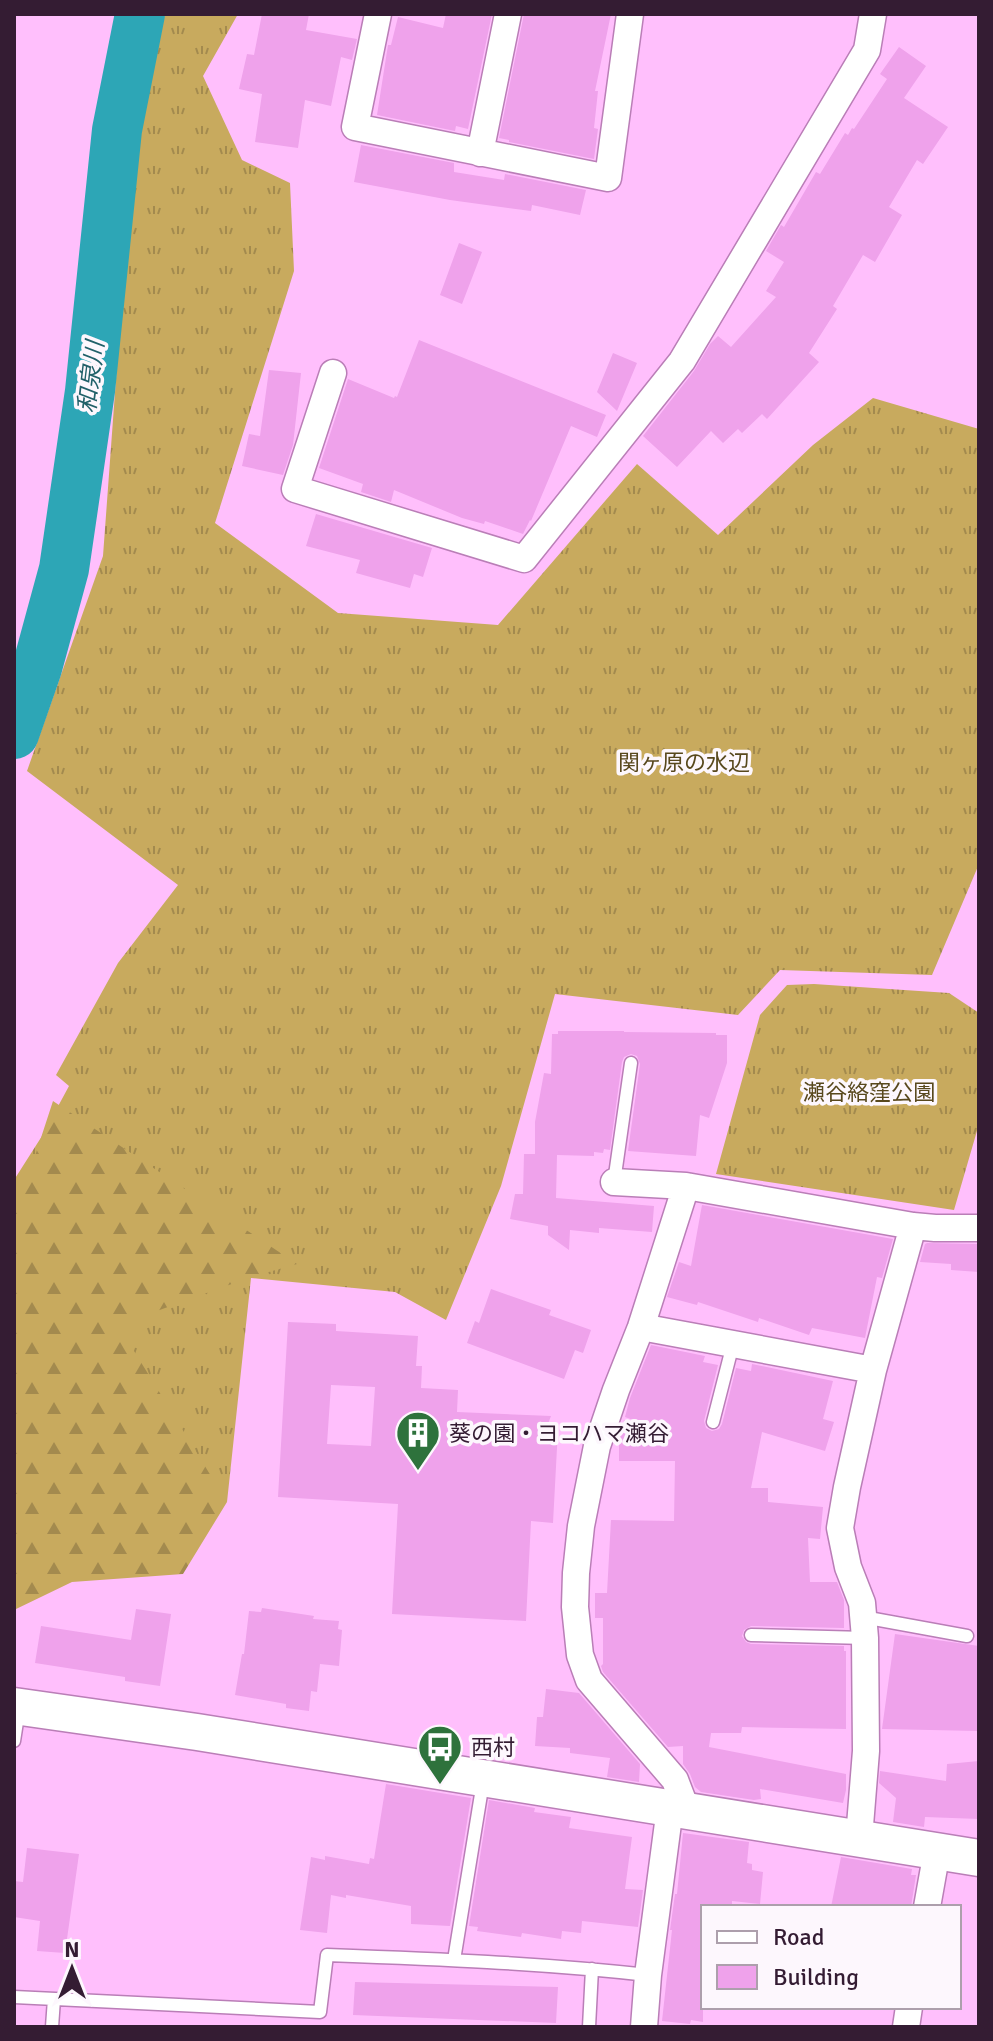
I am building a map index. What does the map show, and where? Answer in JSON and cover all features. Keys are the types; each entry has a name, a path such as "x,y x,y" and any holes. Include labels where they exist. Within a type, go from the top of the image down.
{"street":[{"path":"378,14 355,127 608,178 630,14"},
{"path":"480,153 508,14"},
{"path":"333,373 295,489 524,559 682,361 867,50 867,15"},
{"path":"614,1182 686,1186 913,1226 979,1228"},
{"path":"644,2027 648,1975 676,1808 683,1801 675,1780 589,1680 576,1632 576,1573 581,1526 597,1446 641,1327 686,1186"},
{"path":"859,1838 866,1751 864,1628 862,1603 848,1567 840,1528 873,1370 913,1226"},
{"path":"641,1327 873,1370"},
{"path":"16,1718 197,1732 979,1858"},
{"path":"927,1905 937,1851"}],"lane":[{"path":"614,1182 631,1063"},
{"path":"713,1422 733,1344"},
{"path":"751,1635 864,1628 967,1636"},
{"path":"454,1960 483,1779"},
{"path":"319,2027 327,1955 454,1960 648,1975"},
{"path":"589,2027 592,1969"},
{"path":"14,1997 320,2012"},
{"path":"52,2027 54,1999"}],"green space":[{"name":"関ヶ原の水辺","path":"165,14 238,14 203,76 242,160 290,183 294,271 215,523 338,613 498,625 637,464 718,535 813,445 873,398 979,429 979,864 932,975 780,970 738,1015 555,994 501,1186 446,1320 395,1292 251,1278 227,1502 14,1454 14,1180 69,1086 56,1075 118,963 178,885 27,771 103,556 130,188 148,72"},
{"name":"瀬谷絡窪公園","path":"787,985 949,993 979,1013 979,1124 954,1210 716,1174 760,1015"},
{"path":"53,1101 297,1264 251,1277 118,1325 227,1502 183,1574 72,1582 14,1610 14,1210 20,1202"}],"water":[{"path":"131,14 144,14 117,130 130,19"}],"building":[{"path":"262,14 309,14 306,30 357,39 352,60 341,57 331,106 305,100 298,148 255,142 262,94 239,89 247,54 254,55"},
{"path":"446,14 492,14 468,129 456,126 455,131 377,115 388,45 391,45 398,17 443,28"},
{"path":"524,14 611,14 595,91 598,91 594,128 598,129 594,159 499,138"},
{"path":"899,47 926,66 904,98 948,127 923,164 917,160 889,207 902,215 875,262 863,255 833,306 837,309 809,353 819,362 767,419 762,414 742,433 738,429 723,443 711,431 677,467 643,436 694,371 710,344 718,336 731,347 776,297 766,291 784,262 766,251 816,172 820,174 845,133 848,135 854,129 887,79 880,74"},
{"path":"361,145 454,163 454,172 504,180 505,174 586,190 580,215 532,205 531,211 450,200 354,182"},
{"path":"459,243 482,252 462,304 440,295"},
{"path":"419,340 606,415 597,437 571,426 523,534 485,521 484,524 462,518 394,490 391,502 361,492 363,484 319,468 348,379 397,397"},
{"path":"613,353 637,363 617,411 597,392"},
{"path":"269,370 301,373 293,445 283,475 242,466 249,434 260,436"},
{"path":"316,514 432,548 423,577 414,574 410,588 356,573 360,560 306,546"},
{"path":"558,1031 727,1035 727,1063 709,1118 700,1115 696,1156 628,1151 640,1064 637,1056 631,1054 624,1057 622,1062 610,1150 594,1152 594,1156 557,1155 556,1198 654,1206 652,1232 599,1228 599,1233 570,1230 569,1250 548,1235 548,1226 510,1219 515,1194 523,1194 524,1154 535,1154 535,1122 544,1073 551,1074 552,1034 558,1034"},
{"path":"702,1205 893,1239 882,1278 877,1277 865,1338 812,1328 809,1335 759,1318 758,1322 698,1302 697,1305 667,1297 679,1262 691,1266"},
{"path":"927,1243 979,1244 979,1272 951,1270 951,1264 920,1262"},
{"path":"491,1289 551,1310 549,1315 591,1330 583,1353 575,1350 564,1379 467,1343 475,1321 479,1323"},
{"name":"葵の園・ヨコハマ瀬谷","path":"288,1322 336,1324 336,1331 418,1336 416,1366 422,1366 421,1388 458,1390 457,1412 551,1416 546,1429 558,1429 553,1523 531,1521 526,1621 392,1614 398,1504 278,1497","holes":["331,1385 375,1387 371,1446 327,1444"]},
{"path":"651,1345 705,1356 703,1362 718,1365 704,1421 706,1428 712,1431 722,1424 736,1368 751,1371 752,1364 833,1381 823,1419 834,1422 825,1451 762,1432 751,1488 768,1488 768,1502 823,1507 820,1539 808,1538 810,1582 837,1582 844,1600 844,1628 751,1626 744,1630 742,1636 751,1644 844,1646 846,1729 742,1727 741,1733 711,1733 709,1747 846,1774 843,1803 760,1789 761,1799 754,1800 701,1792 683,1764 683,1746 668,1747 603,1672 603,1618 595,1618 595,1593 607,1593 611,1520 674,1521 675,1461 619,1461 619,1440 624,1420 636,1421 625,1417 630,1398"},
{"path":"262,1608 339,1621 338,1629 342,1630 339,1666 320,1664 317,1692 311,1691 309,1711 235,1695 249,1611 261,1612"},
{"path":"136,1609 171,1614 160,1686 125,1681 125,1677 35,1663 41,1626 131,1640"},
{"path":"895,1634 979,1646 979,1731 882,1729"},
{"path":"546,1689 579,1693 640,1764 639,1782 607,1777 610,1758 570,1753 570,1748 535,1746 537,1717 543,1717"},
{"path":"979,1761 979,1819 925,1817 924,1827 893,1822 896,1798 879,1783 880,1771 946,1781 947,1764"},
{"path":"386,1784 471,1798 450,1926 411,1924 411,1906 331,1895 327,1933 300,1930 311,1857 325,1860 325,1856 369,1864 370,1858 374,1859"},
{"path":"489,1800 535,1808 534,1812 571,1817 569,1828 632,1837 625,1889 643,1890 638,1927 582,1921 581,1933 562,1931 561,1939 477,1931 478,1927 469,1926"},
{"path":"683,1833 749,1842 747,1863 752,1864 752,1870 763,1872 760,1904 732,1901 732,1905 701,1905 703,2022 691,2020 690,2024 662,2021 670,1930"},
{"path":"27,1848 79,1854 65,1953 37,1951 40,1921 14,1917 14,1881 23,1882"},
{"path":"841,1857 912,1869 911,1875 916,1875 911,1905 831,1905"},
{"path":"355,1982 558,1987 556,2023 353,2015"}],"waterway":[{"name":"和泉川","path":"14,734 37,668 64,569 90,391 117,130 140,14"}],"place":[{"name":"葵の園・ヨコハマ瀬谷","path":"418,1472"},
{"name":"西村","path":"440,1786"}]}
